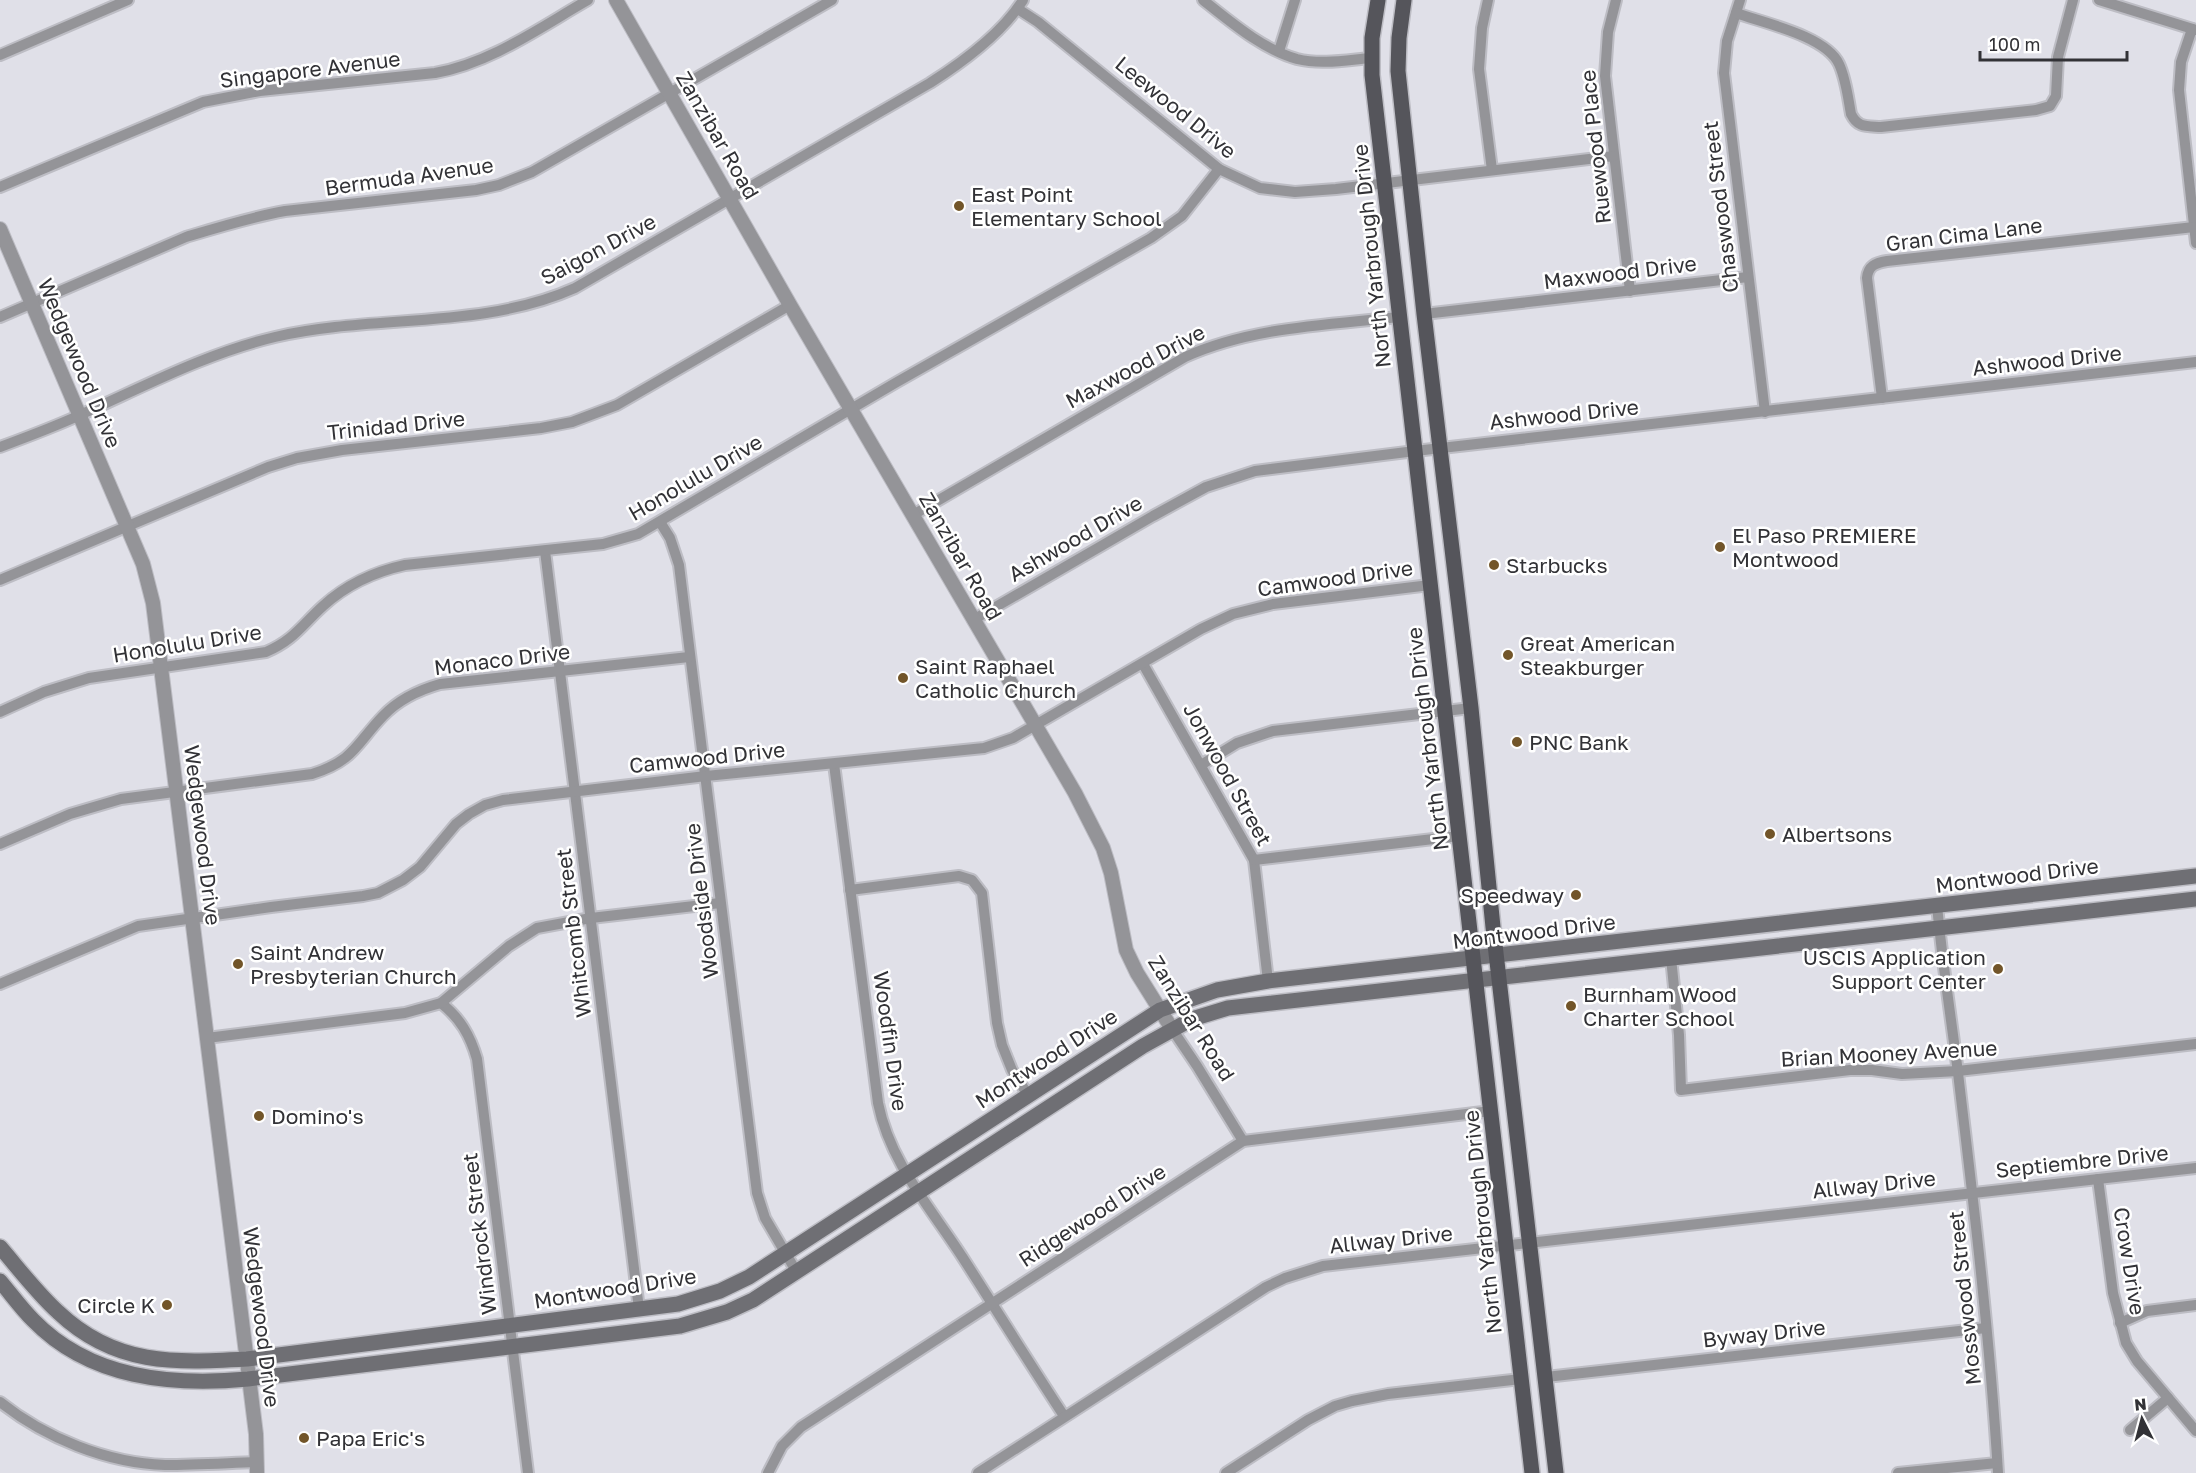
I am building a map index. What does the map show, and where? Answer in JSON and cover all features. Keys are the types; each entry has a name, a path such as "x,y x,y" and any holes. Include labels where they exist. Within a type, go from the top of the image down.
{"main road":[{"name":"North Yarbrough Drive","path":"1378,0 1371,58 1384,183 1532,1473"},
{"name":"North Yarbrough Drive","path":"1404,0 1398,71 1556,1473"},
{"name":"Montwood Drive","path":"0,1247 58,1312 74,1326 108,1346 164,1361 199,1362 247,1359 678,1304 720,1291 749,1277 1160,1010 1216,990 1268,981 2196,876"},
{"name":"Montwood Drive","path":"0,1281 34,1321 67,1347 97,1364 142,1377 178,1382 248,1379 668,1328 707,1319 753,1300 1172,1029 1201,1016 1228,1008 2196,899"},
{"path":"387,1341 390,1362"}],"street":[{"path":"0,55 128,0"},
{"name":"Singapore Avenue","path":"0,187 203,102 260,91 435,73 462,67 493,54 588,0"},
{"name":"Zanzibar Road","path":"616,0 790,305 1035,724 1103,848 1111,873 1126,950 1137,973 1243,1141"},
{"name":"Bermuda Avenue","path":"0,317 186,237 244,219 285,211 476,190 499,185 532,172 832,0"},
{"path":"1203,0 1244,31 1298,59 1329,62 1371,58"},
{"path":"1279,51 1295,0"},
{"path":"1488,0 1482,28 1479,69 1492,170"},
{"name":"Ruewood Place","path":"1616,0 1608,32 1605,76 1630,291"},
{"name":"Chaswood Street","path":"1740,0 1727,41 1724,73 1765,412"},
{"path":"1736,13 1812,39 1827,48 1839,63 1851,114 1855,121 1862,126 1881,127 2036,110 2050,106 2056,96 2058,57 2073,0"},
{"path":"2099,0 2194,29 2181,62 2179,90 2196,243"},
{"name":"Leewood Drive","path":"1021,4 1038,22 1219,170 1260,188 1282,192 1336,189 1614,156"},
{"name":"Saigon Drive","path":"0,447 234,349 277,337 314,330 506,310 550,299 575,288 940,77 973,52 1021,4"},
{"name":"Honolulu Drive","path":"0,712 44,692 89,678 266,652 291,639 321,608 351,585 389,569 448,560 545,551 621,540 638,534 1151,238 1182,216 1219,170"},
{"name":"Gran Cima Lane","path":"1882,398 1867,278 1874,264 2194,227"},
{"name":"Wedgewood Drive","path":"0,229 148,579 162,667 247,1359 257,1467"},
{"name":"Maxwood Drive","path":"1424,314 1748,277"},
{"name":"Trinidad Drive","path":"0,580 268,467 297,458 342,450 530,430 572,422 617,405 790,305"},
{"name":"Maxwood Drive","path":"913,515 1176,362 1209,346 1236,338 1271,332 1399,317"},
{"name":"Ashwood Drive","path":"973,620 1152,516 1218,482 1255,471 2196,363"},
{"name":"Woodside Drive","path":"660,522 670,538 679,566 757,1193 765,1218 796,1271"},
{"name":"Whitcomb Street","path":"545,551 639,1309"},
{"name":"Camwood Drive","path":"0,984 131,928 151,923 378,893 404,880 420,867 447,833 469,814 513,798 984,748 1013,738 1201,629 1233,614 1289,601 1430,585"},
{"name":"Monaco Drive","path":"0,844 70,814 140,796 321,771 354,752 383,716 399,702 428,687 689,657"},
{"name":"Jonwood Street","path":"1143,664 1254,860 1268,981"},
{"path":"1201,765 1237,743 1273,731 1470,708"},
{"name":"Woodfin Drive","path":"834,764 878,1103 886,1133 906,1174 963,1258 1064,1416"},
{"path":"1254,860 1459,836"},
{"path":"850,890 959,876 975,882 982,893 997,1023 1002,1045 1012,1070 1028,1095"},
{"path":"207,1038 396,1015 441,1003 522,936 546,925 720,903"},
{"name":"Mosswood Street","path":"1936,905 1972,1193 1995,1408 1997,1468"},
{"name":"Brian Mooney Avenue","path":"1671,958 1679,1035 1681,1090 1851,1070 1902,1074 1958,1071 2196,1044"},
{"name":"Windrock Street","path":"441,1003 466,1031 477,1059 528,1473"},
{"name":"Ridgewood Drive","path":"768,1473 782,1446 801,1427 1243,1141 1491,1111"},
{"name":"Septiembre Drive","path":"1972,1193 2196,1168"},
{"name":"Crow Drive","path":"2098,1179 2113,1293 2126,1343 2137,1361 2196,1431"},
{"name":"Allway Drive","path":"978,1473 1257,1293 1285,1278 1323,1266 1972,1193"},
{"path":"2120,1323 2147,1311 2196,1305"},
{"name":"Byway Drive","path":"1546,1377 1986,1328"},
{"path":"1226,1473 1308,1420 1352,1401 1388,1394 1521,1379"},
{"path":"2130,1430 2168,1398"},
{"path":"0,1402 34,1426 78,1446 121,1459 165,1469 257,1467"},
{"path":"1898,1473 1997,1468"}],"place":[{"name":"East Point Elementary School","path":"959,206"},
{"name":"El Paso PREMIERE Montwood","path":"1720,547"},
{"name":"Starbucks","path":"1494,565"},
{"name":"Great American Steakburger","path":"1508,655"},
{"name":"Saint Raphael Catholic Church","path":"903,678"},
{"name":"PNC Bank","path":"1517,742"},
{"name":"Albertsons","path":"1770,834"},
{"name":"Speedway","path":"1576,895"},
{"name":"Saint Andrew Presbyterian Church","path":"238,964"},
{"name":"USCIS Application Support Center","path":"1998,969"},
{"name":"Burnham Wood Charter School","path":"1571,1006"},
{"name":"Domino's","path":"259,1116"},
{"name":"Circle K","path":"167,1305"},
{"name":"Papa Eric's","path":"304,1438"}]}
